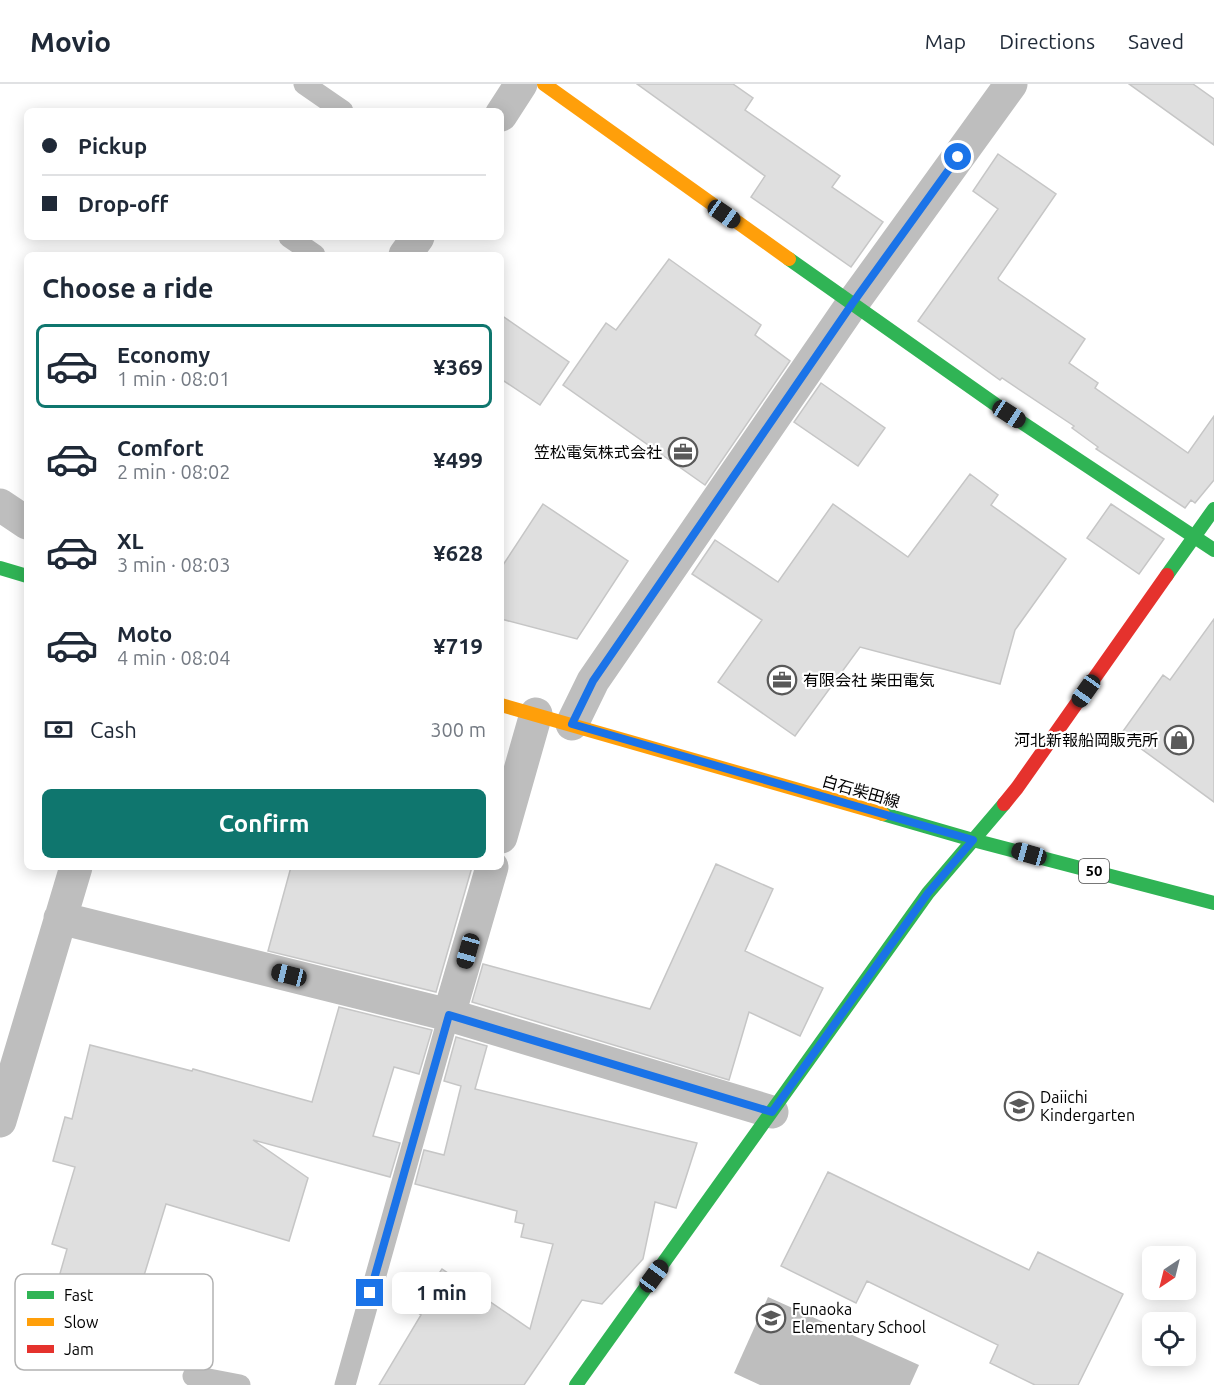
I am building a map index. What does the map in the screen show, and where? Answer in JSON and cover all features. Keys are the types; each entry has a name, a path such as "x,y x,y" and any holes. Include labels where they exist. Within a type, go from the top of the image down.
{"street":[{"path":"504,110 521,84"},
{"path":"544,84 1009,414 1214,550"},
{"path":"572,724 593,681 852,304 1011,84"},
{"path":"0,505 24,521"},
{"path":"576,1385 928,893 1017,788 1214,509"},
{"path":"0,568 24,575"},
{"name":"白石柴田線","path":"504,706 973,840 1214,903"},
{"path":"504,826 536,714"},
{"path":"0,1121 75,870"},
{"path":"449,1015 491,870"},
{"path":"60,918 449,1015 772,1112"}],"lane":[{"path":"304,84 339,108"},
{"path":"293,240 311,252"},
{"path":"345,1385 449,1015"},
{"path":"193,1376 240,1385"}],"shaded area":[{"path":"768,1297 919,1365 910,1385 760,1385 734,1373"}],"building":[{"path":"637,84 733,84 753,98 745,110 840,176 832,187 883,222 851,267 751,197 765,176"},
{"path":"1129,84 1193,84 1214,99 1214,145"},
{"path":"998,154 1056,194 998,278 999,280 1085,339 1069,363 1098,383 1095,388 1188,453 1214,416 1214,480 1195,503 1191,500 1185,508 1096,449 1098,447 1072,428 1074,426 1002,378 1000,380 918,321 998,209 973,191"},
{"path":"669,259 761,325 755,335 790,361 705,485 563,385 606,323 616,330"},
{"path":"504,317 569,362 540,405 504,381"},
{"path":"821,383 885,428 858,466 794,422"},
{"path":"970,474 998,495 991,505 1066,559 1015,630 1000,684 860,647 795,736 718,682 762,620 692,574 715,540 778,582 833,504 908,557"},
{"path":"543,504 628,561 577,639 504,620 504,563"},
{"path":"1111,504 1164,539 1139,574 1087,538"},
{"path":"1214,619 1214,802 1121,734 1163,675 1170,680"},
{"path":"716,864 773,889 745,951 823,988 800,1036 749,1012 729,1080 472,1002 483,964 650,1009"},
{"path":"290,870 471,870 436,992 268,951"},
{"path":"339,1007 432,1030 419,1074 394,1067 373,1136 400,1143 390,1177 253,1140 308,1178 289,1241 166,1204 144,1274 60,1274 67,1249 52,1244 75,1167 53,1161 65,1117 72,1119 90,1045 192,1071 193,1069 312,1102"},
{"path":"456,1037 487,1046 475,1089 697,1143 676,1208 655,1202 643,1259 602,1304 582,1300 524,1385 379,1385 421,1315 414,1310 442,1269 530,1329 553,1244 521,1237 524,1224 515,1222 517,1211 415,1184 424,1150 444,1155 461,1086 444,1081"},
{"path":"828,1172 1029,1270 1038,1252 1123,1294 1078,1385 1035,1385 990,1363 998,1345 867,1281 856,1303 781,1266"}],"traffic: fast":[{"path":"789,259 1009,414 1214,550"},
{"path":"1167,575 1214,509"},
{"path":"0,568 24,575"},
{"path":"576,1385 928,893 1004,804"},
{"path":"883,814 1214,903"}],"traffic: slow":[{"path":"544,84 789,259"},
{"path":"504,706 883,814"}],"traffic: jam":[{"path":"1004,804 1167,575"}],"place":[{"name":"笠松電気株式会社","path":"683,452"},
{"name":"有限会社 柴田電気","path":"782,680"},
{"name":"河北新報船岡販売所","path":"1179,740"},
{"name":"Daiichi Kindergarten","path":"1019,1106"},
{"name":"Funaoka Elementary School","path":"771,1318"}],"route":[{"path":"370,1293 449,1015 772,1112 928,893 973,840 572,724 593,681 852,304 958,157"}]}
